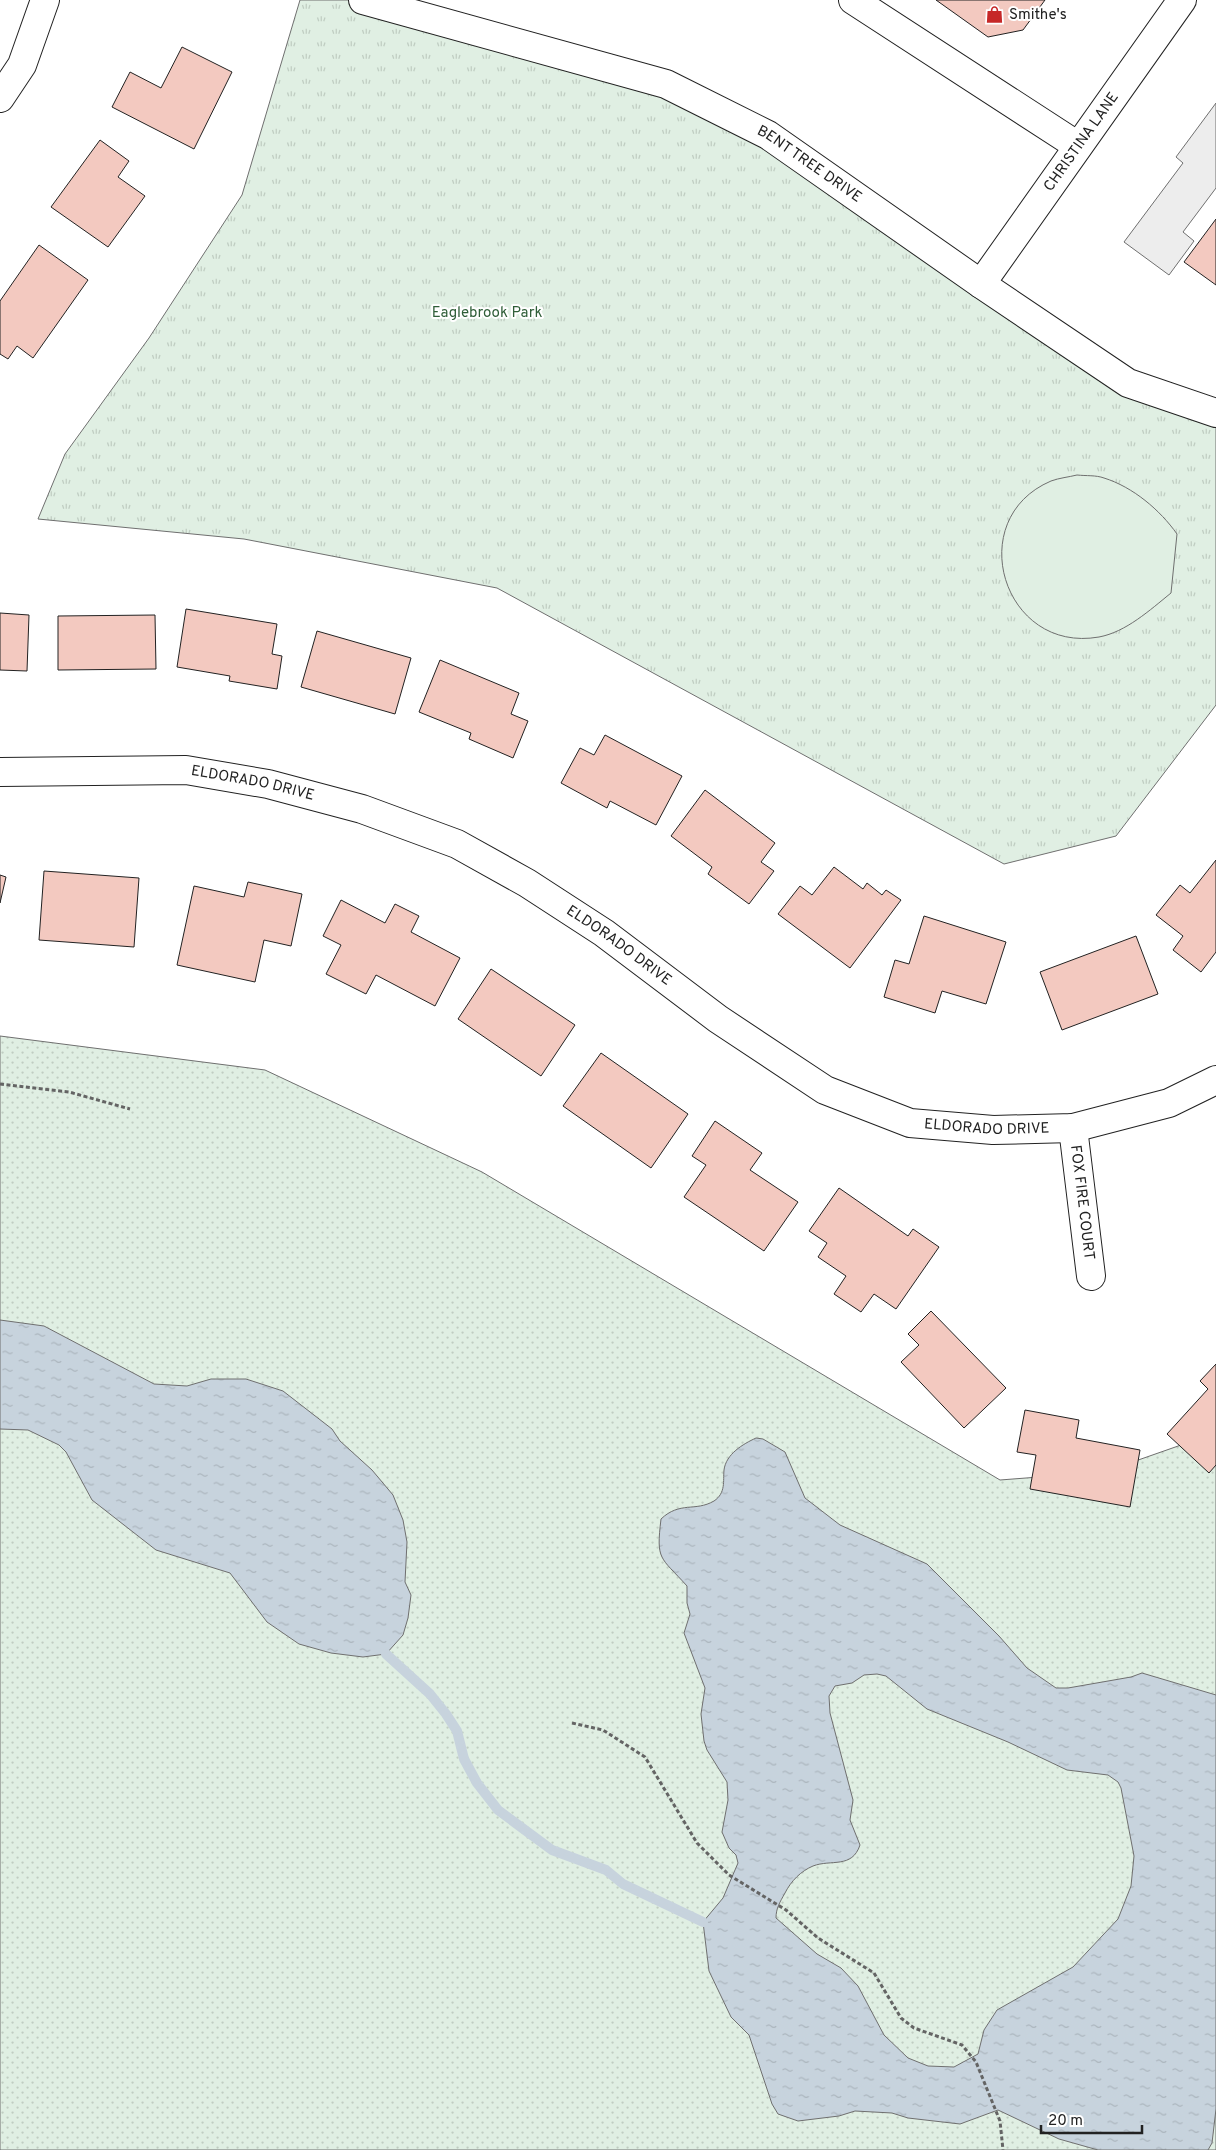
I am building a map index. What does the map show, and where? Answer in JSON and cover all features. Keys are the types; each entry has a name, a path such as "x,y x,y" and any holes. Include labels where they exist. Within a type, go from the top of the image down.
{"street":[{"path":"0,98 22,65 45,0"},
{"name":"BENT TREE DRIVE","path":"363,0 666,84 768,134 981,284 1128,383 1216,413"},
{"path":"853,0 1078,146"},
{"name":"CHRISTINA LANE","path":"981,284 1182,0"},
{"name":"ELDORADO DRIVE","path":"0,772 186,770 268,784 362,810 457,844 527,883 604,933 718,1019 825,1090 910,1123 993,1130 1073,1128 1169,1103 1216,1080"},
{"name":"FOX FIRE COURT","path":"1073,1128 1091,1276"}],"path":[{"path":"0,1084 69,1092 130,1109"},
{"path":"572,1723 603,1730 645,1757 697,1844 729,1875 786,1910 818,1938 874,1973 901,2018 914,2028 962,2045 976,2062 1000,2121 1003,2150"}],"green space":[{"name":"Eaglebrook Park","path":"300,0 363,0 666,84 1128,383 1216,410 1216,705 1116,836 1004,864 497,588 244,539 38,519 65,454 149,338 242,195"},
{"path":"1077,475 1101,477 1125,487 1154,508 1177,534 1171,593 1128,625 1099,637 1066,637 1038,625 1018,605 1006,580 1002,552 1007,524 1024,499 1051,481"},
{"path":"0,1036 265,1070 482,1172 1000,1480 1104,1472 1201,1438 1216,1430 1216,2150 0,2150"}],"shaded area":[{"path":"1216,103 1216,188 1183,232 1194,241 1169,275 1124,242 1183,163 1176,157"}],"water":[{"path":"0,1320 44,1326 154,1384 187,1386 211,1379 246,1379 283,1391 332,1429 340,1441 372,1470 393,1495 403,1520 407,1542 405,1582 411,1595 408,1618 403,1635 386,1654 363,1657 331,1653 299,1644 267,1622 230,1573 156,1550 92,1500 66,1452 59,1445 28,1430 0,1429"},
{"path":"756,1438 763,1439 785,1452 805,1498 840,1525 927,1564 999,1636 1027,1668 1056,1688 1068,1688 1131,1677 1142,1673 1216,1695 1216,2109 1212,2143 1208,2150 1098,2150 1059,2139 998,2110 960,2124 908,2118 892,2113 855,2111 839,2116 798,2121 778,2114 772,2104 749,2035 731,2017 709,1971 703,1922 723,1898 738,1863 736,1855 729,1848 722,1832 728,1800 727,1782 707,1750 704,1741 701,1714 705,1688 684,1633 690,1614 687,1603 687,1586 662,1557 659,1543 661,1519 675,1510 700,1506 718,1498 722,1491 725,1464 728,1459 736,1450","holes":["877,1674 886,1676 927,1709 1008,1742 1067,1770 1108,1775 1118,1782 1121,1788 1134,1856 1131,1886 1118,1919 1073,1967 997,2010 984,2030 978,2054 954,2067 928,2066 908,2058 884,2035 858,1986 841,1968 817,1954 776,1918 781,1899 790,1884 800,1874 813,1866 846,1860 856,1853 860,1845 850,1820 853,1800 830,1713 829,1696 835,1686 852,1683 864,1675"]}],"building":[{"name":"Smithe's","path":"936,0 1045,0 1023,30 988,37"},
{"path":"182,47 232,72 194,149 112,107 130,72 161,88"},
{"path":"100,140 129,161 118,177 145,196 108,247 51,207"},
{"path":"1216,219 1216,285 1184,262"},
{"path":"39,245 88,280 33,358 17,346 8,359 0,354 0,301"},
{"path":"186,609 277,624 272,654 282,656 277,689 229,681 230,676 177,667"},
{"path":"0,613 29,615 27,671 0,670"},
{"path":"155,615 156,669 58,670 58,616"},
{"path":"317,631 411,658 395,714 301,687"},
{"path":"440,660 519,693 511,714 528,721 513,758 469,739 471,733 419,712"},
{"path":"605,735 682,776 656,825 610,801 607,808 561,783 580,748 594,755"},
{"path":"705,790 775,843 761,862 774,871 749,904 708,874 712,867 671,836"},
{"path":"1216,860 1216,952 1201,972 1173,950 1183,936 1156,915 1180,885 1190,893"},
{"path":"834,867 863,889 867,883 882,895 886,890 901,900 850,968 778,914 800,886 812,895"},
{"path":"44,871 139,878 134,947 39,940"},
{"path":"0,875 6,877 0,903"},
{"path":"248,882 302,894 291,946 264,940 255,982 177,965 194,886 244,897"},
{"path":"341,900 385,923 395,904 419,916 411,932 460,958 435,1006 376,975 366,994 326,974 341,945 323,936"},
{"path":"924,916 1006,942 986,1004 942,991 935,1013 884,997 895,960 909,964"},
{"path":"1136,936 1158,994 1062,1030 1040,972"},
{"path":"491,969 575,1025 541,1076 458,1019"},
{"path":"601,1053 688,1114 651,1168 563,1106"},
{"path":"715,1121 762,1153 750,1170 798,1202 764,1251 684,1197 706,1165 692,1156"},
{"path":"839,1188 908,1236 913,1229 939,1247 896,1309 874,1294 861,1312 834,1294 846,1276 818,1257 827,1243 809,1231"},
{"path":"931,1311 1006,1388 964,1428 901,1362 919,1345 908,1334"},
{"path":"1216,1364 1216,1465 1209,1473 1167,1434 1208,1389 1200,1381"},
{"path":"1025,1410 1079,1420 1076,1438 1140,1450 1130,1507 1030,1489 1036,1455 1017,1452"}],"waterway":[{"path":"386,1654 430,1694 446,1714 457,1731 464,1759 477,1783 498,1810 552,1850 606,1870 623,1884 703,1922"}],"place":[{"name":"Smithe's","path":"995,15"}]}
